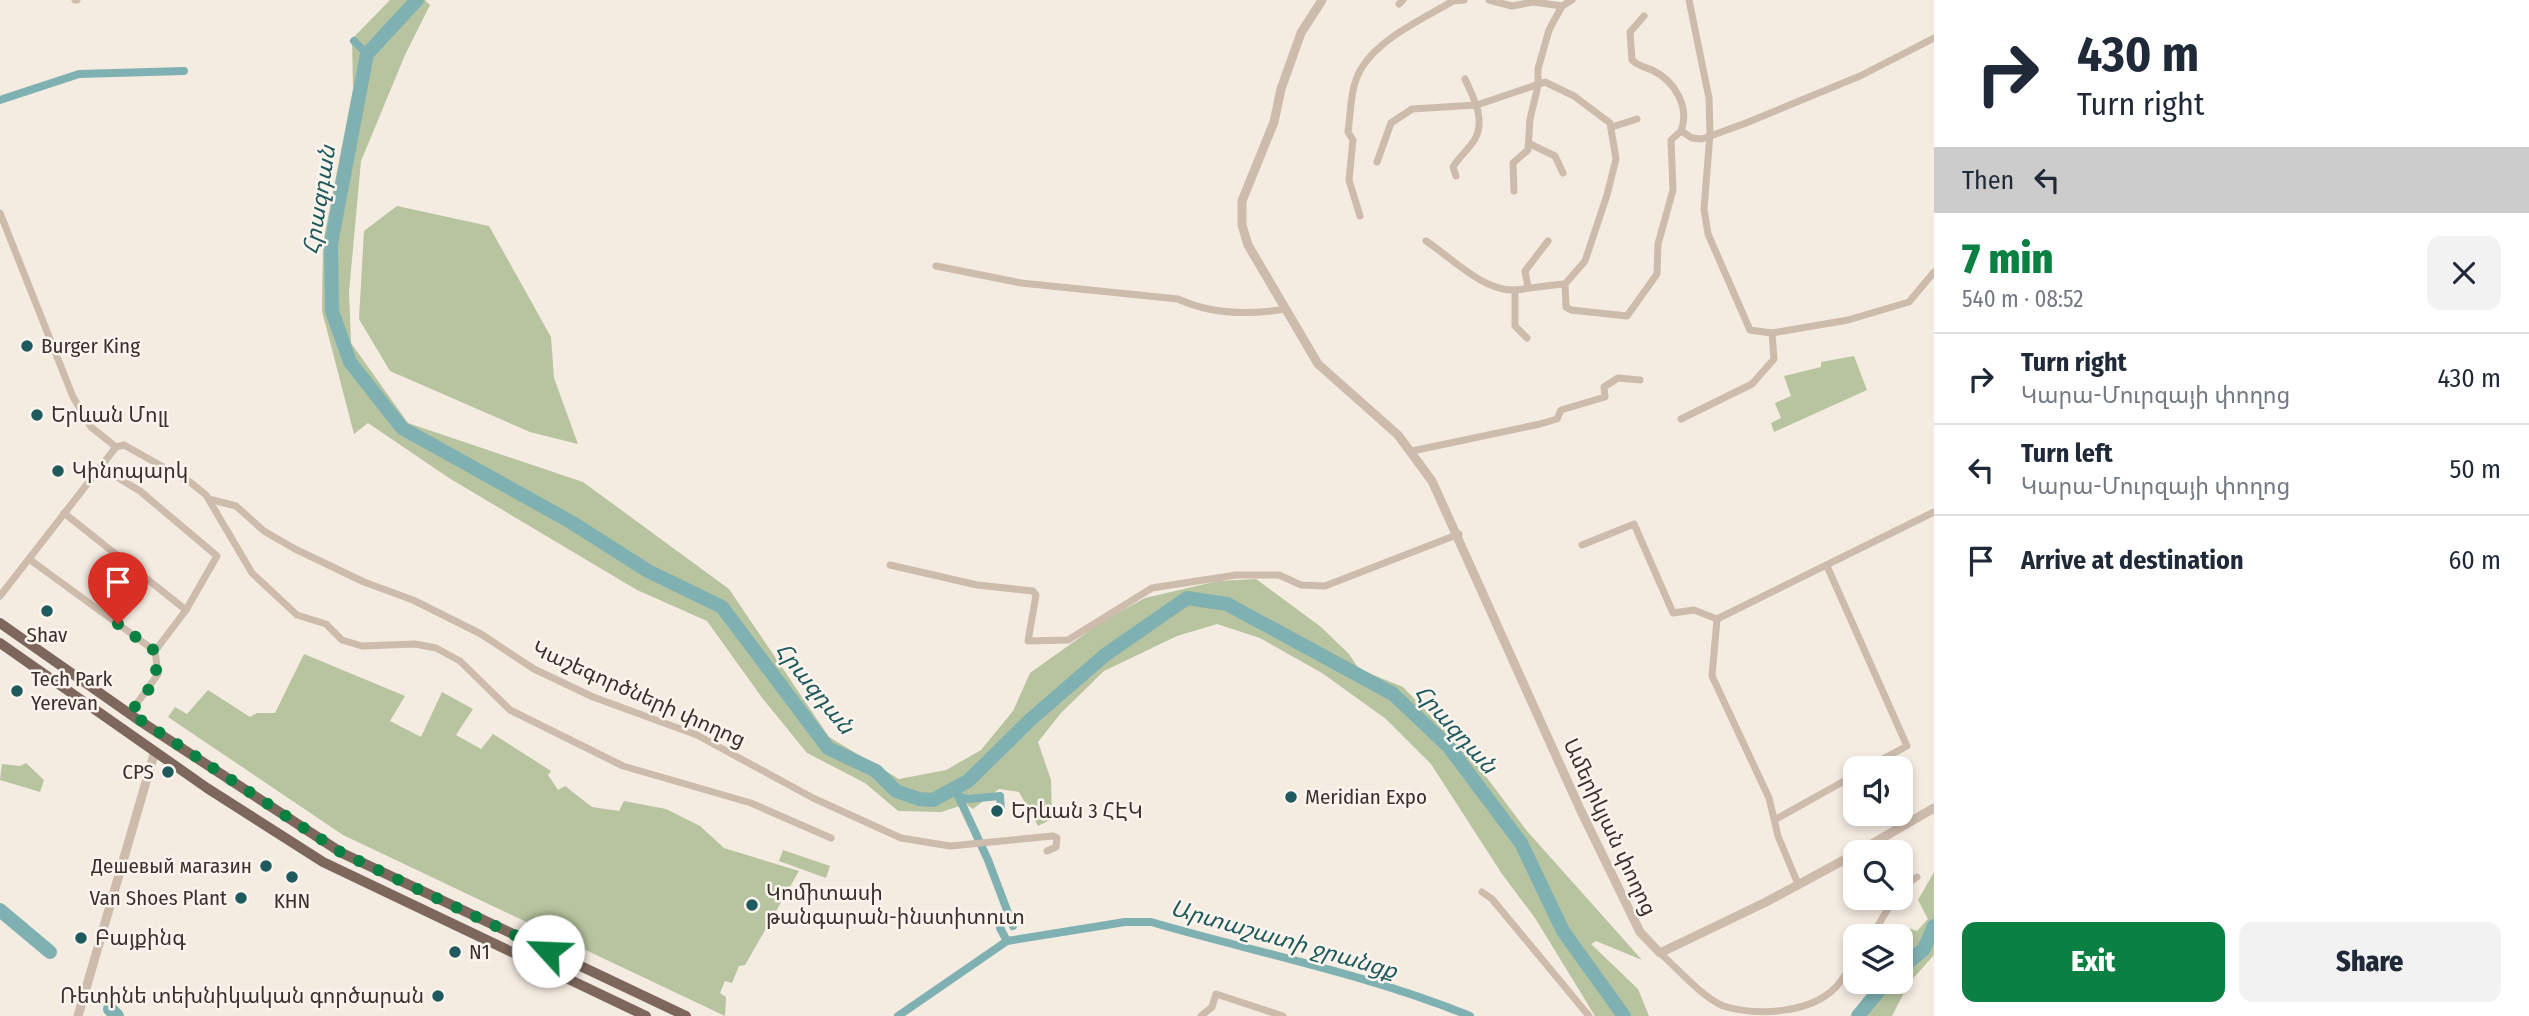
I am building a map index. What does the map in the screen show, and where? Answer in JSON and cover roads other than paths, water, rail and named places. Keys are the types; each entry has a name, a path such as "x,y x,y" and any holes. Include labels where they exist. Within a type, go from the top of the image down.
{"main road":[{"path":"0,622 130,713 342,853 686,1016"},
{"path":"0,643 155,751 323,862 646,1016"},
{"path":"55,682 64,678 64,667"},
{"path":"83,701 82,690 93,688"}],"street":[{"name":"Ամերիկյան փողոց","path":"1322,0 1301,33 1280,89 1274,122 1242,201 1242,225 1248,244 1318,364 1412,451 1432,481 1459,534 1580,808 1640,932 1660,953 1722,1006 1760,1013 1793,1011 1810,1004 1836,986 1843,976"},
{"path":"1360,216 1349,180 1353,140 1348,132 1354,85 1361,68 1389,40 1453,1 1464,0"},
{"path":"1489,0 1512,6 1533,2 1562,6"},
{"path":"1514,191 1513,163 1528,150 1530,144 1530,119 1538,86 1538,69 1549,30 1562,6 1572,0"},
{"path":"1689,0 1709,98 1710,134 1704,209 1709,234 1750,330 1772,332 1848,320 1909,302 1934,272"},
{"path":"1377,162 1391,123 1412,109 1477,105 1545,82 1557,86 1606,119 1612,127 1616,159 1585,261 1565,284 1566,307 1571,310 1627,316 1635,300 1647,290 1657,274 1658,244 1673,190 1671,140 1681,131 1684,111 1681,98 1663,77 1635,64 1632,58 1630,32 1644,16"},
{"path":"1681,131 1692,138 1710,134 1847,82 1934,38"},
{"path":"1456,176 1452,170 1455,163 1475,139 1479,129 1477,105 1465,79"},
{"path":"1612,127 1636,119"},
{"path":"1530,144 1555,156 1563,173"},
{"path":"0,213 74,397 91,427 116,447 0,596"},
{"path":"1426,241 1469,273 1491,284 1515,290 1565,284"},
{"path":"1528,287 1525,271 1548,242"},
{"path":"936,266 1021,283 1178,299 1198,308 1259,314 1285,309"},
{"path":"1515,290 1515,326 1527,338"},
{"path":"1681,419 1752,384 1774,359 1772,332"},
{"path":"1412,451 1549,422 1557,419 1562,410 1605,397 1604,387 1618,378 1640,380"},
{"name":"Կաշեգործների փողոց","path":"116,447 124,444 190,482 209,499 251,573 297,615 326,624 342,640 362,646 415,644 436,648 460,661 510,710 588,746 616,763 751,803 831,838"},
{"path":"100,467 140,491 217,556 186,610 155,651 158,674 130,713"},
{"name":"Կաշեգործների փողոց","path":"209,499 236,506 264,531 295,549 364,582 413,600 481,634 534,670 593,697 697,735 813,798 901,838 922,844 973,844 1053,836 1057,838 1056,848 1047,850"},
{"path":"1583,545 1634,524 1673,613 1694,610 1717,619 1934,512"},
{"path":"64,513 186,610"},
{"path":"890,565 977,585 1034,591 1036,595 1028,641 1068,639 1152,588 1236,575 1279,575 1301,585 1325,586 1459,534"},
{"path":"29,559 155,651"},
{"path":"1827,566 1907,746 1888,756"},
{"path":"1717,619 1712,676 1776,819 1778,836 1798,884"},
{"path":"78,1016 155,751"},
{"path":"1776,819 1843,782"},
{"path":"1879,840 1934,808"},
{"path":"1660,953 1843,860"},
{"path":"1913,880 1917,877"},
{"path":"1482,892 1492,899 1589,1016"},
{"path":"1201,1016 1212,1007 1216,994 1283,1016"}],"waterway":[{"name":"Հրազդան","path":"417,0 367,54 331,244 332,311 350,362 402,428 571,522 648,571 722,607 828,748 876,771 896,791 919,799 933,800 968,781 1030,720 1105,655 1187,598 1227,604 1393,694 1449,747 1521,843 1563,931 1624,1016"},
{"path":"354,41 367,54"},
{"path":"0,100 79,74 184,71"},
{"path":"955,789 988,860 1013,926"},
{"path":"958,796 968,799 1000,796 1001,810"},
{"path":"0,910 50,952"},
{"path":"1006,913 1000,928 1007,941"},
{"name":"Արտաշատի ջրանցք","path":"898,1016 1007,941 1125,922 1151,922 1312,965 1392,988 1470,1016"},
{"name":"Հրազդան","path":"1913,958 1924,949 1934,926"},
{"name":"Հրազդան","path":"1858,1016 1876,994"},
{"path":"110,1009 117,1016"}],"place":[{"name":"Burger King","path":"27,346"},
{"name":"Երևան Մոլլ","path":"37,415"},
{"name":"Կինոպարկ","path":"58,471"},
{"name":"Shav","path":"47,611"},
{"name":"Tech Park Yerevan","path":"17,691"},
{"name":"CPS","path":"168,772"},
{"name":"Meridian Expo","path":"1291,797"},
{"name":"Երևան 3 ՀԷԿ","path":"997,811"},
{"name":"Дешевый магазин","path":"266,866"},
{"name":"KHN","path":"292,877"},
{"name":"Van Shoes Plant","path":"241,898"},
{"name":"Կոմիտասի թանգարան-ինստիտուտ","path":"752,905"},
{"name":"Բայքինգ","path":"81,938"},
{"name":"N1","path":"455,952"},
{"name":"Ռետինե տեխնիկական գործարան","path":"438,996"}]}
